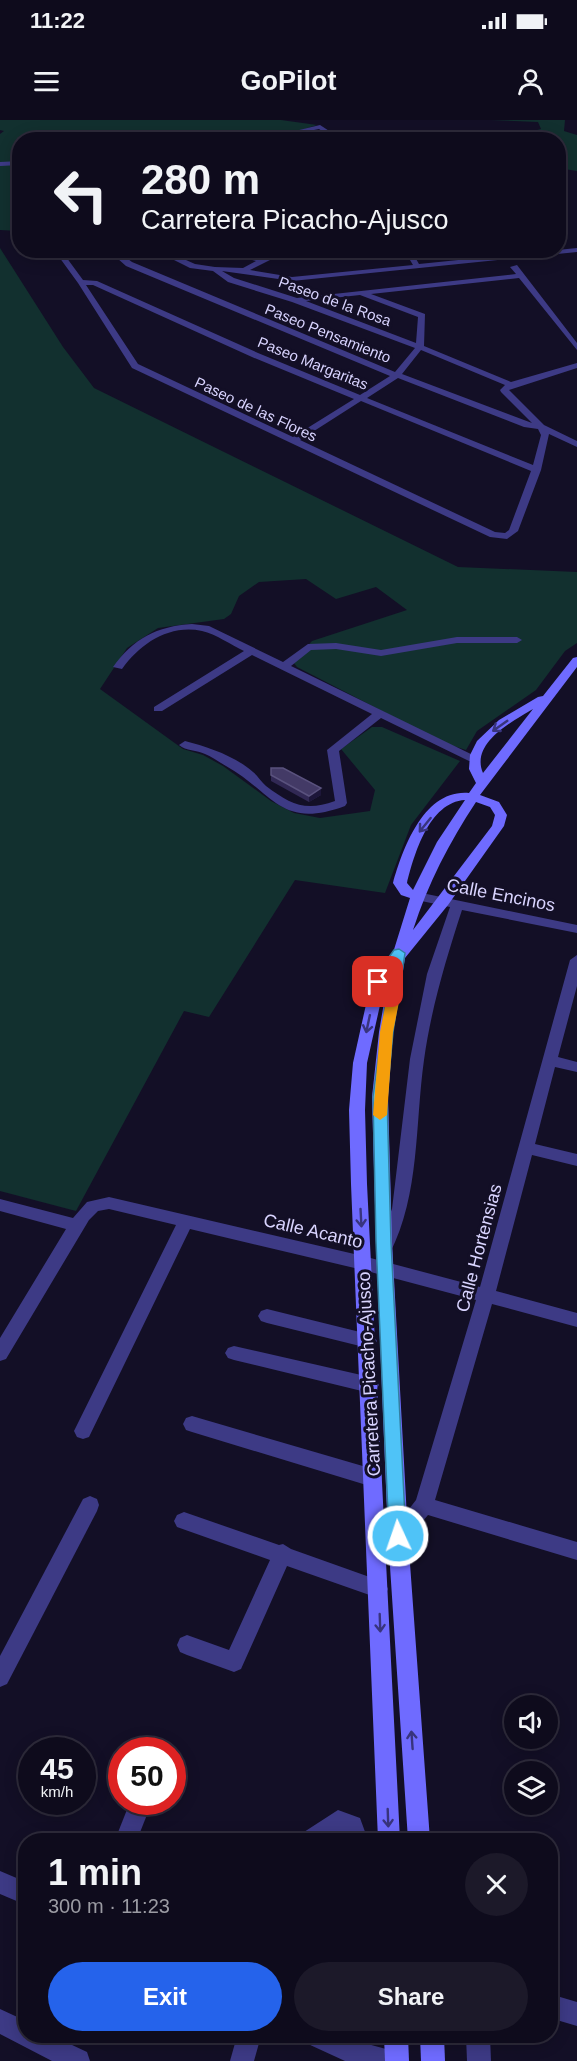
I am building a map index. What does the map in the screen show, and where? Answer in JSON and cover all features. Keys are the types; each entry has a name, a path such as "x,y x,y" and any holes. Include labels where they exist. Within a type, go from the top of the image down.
{"main road":[{"name":"Carretera Picacho-Ajusco","path":"419,1833 398,1536 384,1248 380,1097 386,1032 399,953 417,896 443,842 482,783 577,660"},
{"path":"482,783 473,765 473,758 484,738 550,694"},
{"path":"399,953 450,903 498,826 501,816 495,805 473,796 454,798 440,807 418,834 408,852 400,883 406,892 417,896"},
{"name":"Carretera Picacho-Ajusco","path":"388,1833 357,1110 360,1063 378,982 399,953"},
{"path":"397,2043 398,2061"},
{"path":"432,2043 433,2061"}],"street":[{"path":"297,132 320,127 328,132"},
{"name":"Paseo de las Flores","path":"63,258 135,366 492,535 507,536 513,531 536,470"},
{"name":"Paseo Pensamiento","path":"121,258 129,264 398,375 527,425 541,427"},
{"name":"Paseo de la Rosa","path":"176,258 193,266 214,269 231,280 295,300 420,347 511,385"},
{"path":"251,258 263,261"},
{"path":"245,270 263,261 286,258"},
{"path":"412,258 417,266"},
{"path":"214,269 245,270 267,278 285,279 506,258 575,342"},
{"path":"295,300 520,276"},
{"name":"Paseo Margaritas","path":"81,282 94,283 255,355 536,470"},
{"path":"293,441 398,375 420,347 422,316 358,292"},
{"path":"577,365 511,385 504,390 541,427 577,444"},
{"path":"536,470 545,435 541,427"},
{"path":"118,667 127,653 170,627 205,628 473,758"},
{"path":"284,666 308,647 336,646 381,653 457,640 517,640"},
{"path":"158,709 253,650"},
{"path":"185,745 208,751 249,774 260,787 286,805 306,811 322,810 341,804 333,750 379,714"},
{"name":"Calle Encinos","path":"417,896 577,929"},
{"path":"384,1248 400,1209 417,1059 450,903"},
{"name":"Calle Hortensias","path":"398,1536 424,1505 486,1296 577,960"},
{"path":"550,1061 577,1066"},
{"path":"526,1148 577,1160"},
{"name":"Calle Acanto","path":"76,1226 93,1206 109,1203 363,1263 577,1320"},
{"path":"0,1205 76,1226 0,1354"},
{"path":"83,1431 186,1221"},
{"path":"267,1316 368,1341"},
{"path":"234,1353 370,1385"},
{"path":"192,1424 374,1478"},
{"path":"0,1677 90,1505"},
{"path":"424,1505 577,1551"},
{"path":"184,1521 283,1553 378,1588"},
{"path":"187,1645 234,1662 283,1553"},
{"path":"129,1833 136,1815"},
{"path":"322,1833 338,1821 352,1826 355,1833"},
{"path":"0,1882 18,1890"},
{"path":"558,2008 577,2014"},
{"path":"0,2021 18,2030"},
{"path":"43,2043 78,2061"},
{"path":"242,2061 247,2043"},
{"path":"478,2043 479,2061"},
{"path":"352,2044 388,2061"}],"green space":[{"path":"0,120 281,120 317,125 295,132 12,132 12,231 0,230 0,134 4,131 0,130"},
{"path":"491,120 565,120 564,131 577,135 577,171 566,169 566,132 529,132 541,129 538,122"},
{"path":"0,248 63,347 94,388 458,567 577,572 577,643 565,651 536,690 477,731 466,750 444,743 297,667 293,662 312,641 407,610 376,587 336,599 306,579 259,582 239,596 231,614 224,619 158,628 127,648 100,689 183,749 203,755 223,766 271,801 294,813 320,818 370,811 375,790 341,749 372,727 382,727 460,761 411,825 385,893 295,880 209,1017 184,1011 76,1211 0,1191"}],"building":[{"path":"271,768 283,768 321,788 309,796 271,775"}],"slow traffic":[{"path":"380,1115 386,1032 394,992"}],"route":[{"path":"378,982 399,953 396,984 386,1032 380,1097 384,1242 398,1536"}]}
